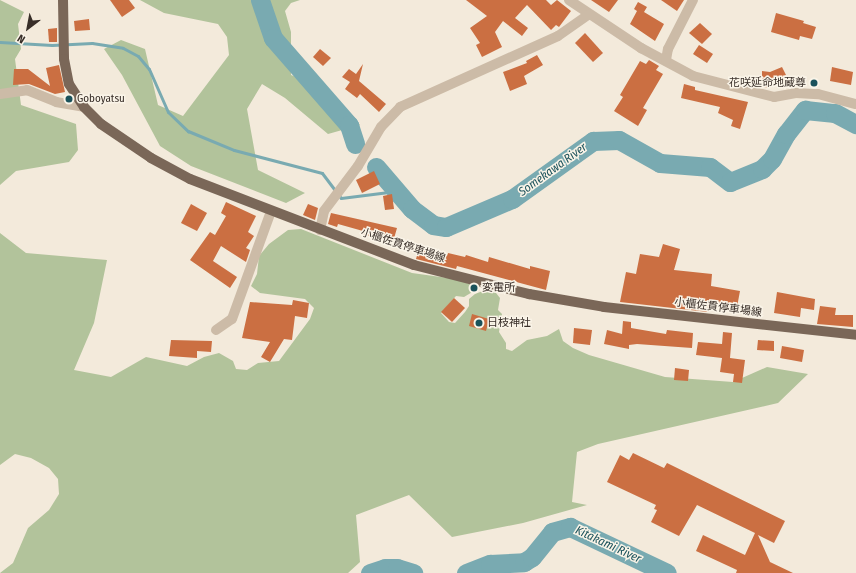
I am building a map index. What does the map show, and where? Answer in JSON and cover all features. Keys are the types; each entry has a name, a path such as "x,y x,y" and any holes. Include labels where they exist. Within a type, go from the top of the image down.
{"main road":[{"name":"小櫃佐貫停車場線","path":"63,0 64,59 69,84 84,107 101,124 151,158 190,178 271,211 414,265 529,294 612,308 856,335"}],"street":[{"path":"569,0 588,15 693,76 745,92 774,97 796,92 818,94 856,104"},
{"path":"666,60 668,49 693,0"},
{"path":"320,230 324,210 337,191 358,166 381,127 400,107 558,36 588,15"},
{"path":"0,94 26,90 56,102 84,107"},
{"path":"216,330 232,319 271,211"}],"green space":[{"path":"0,0 24,12 18,24 21,49 15,59 21,105 76,124 78,150 69,162 16,171 0,185"},
{"path":"140,0 300,0 291,3 285,11 291,32 291,75 326,89 360,125 328,134 285,98 262,84 247,109 258,170 305,193 286,203 191,166 160,146 122,75 104,49 121,40 145,49 158,105 183,116 229,55 227,37 218,24 164,13"},
{"path":"301,229 412,273 455,279 473,285 474,291 464,297 456,296 441,313 449,322 455,323 469,306 469,299 475,294 488,289 496,293 500,298 498,310 502,314 499,332 506,343 506,349 512,351 527,340 547,336 559,329 563,341 573,348 589,355 665,377 733,382 767,367 808,374 778,403 598,444 577,452 572,502 587,505 523,523 452,537 409,495 356,515 360,562 348,573 0,573 13,563 28,528 49,510 59,494 58,479 49,468 31,458 15,454 0,465 0,233 26,253 107,260 94,323 74,370 111,377 146,357 187,366 204,357 219,353 233,361 236,369 247,370 258,363 279,361 310,319 314,308 305,299 260,293 251,286 257,274 259,256 269,244 288,230"}],"building":[{"path":"110,0 129,0 135,8 122,17"},
{"path":"466,0 546,0 551,5 557,0 571,11 559,27 556,25 551,30 527,5 515,18 528,28 522,36 503,21 495,32 502,47 482,57 476,45 480,43 470,28 487,16"},
{"path":"591,0 618,0 609,12"},
{"path":"661,0 684,0 677,11"},
{"path":"638,2 647,7 644,12 664,24 655,41 630,24 637,11 634,9"},
{"path":"776,13 804,21 803,23 816,27 812,39 800,36 799,40 771,32"},
{"path":"89,19 90,30 75,31 74,21"},
{"path":"700,23 712,34 702,44 689,33"},
{"path":"57,28 57,42 49,42 48,29"},
{"path":"585,33 603,53 593,62 575,43"},
{"path":"699,45 713,54 707,63 693,54"},
{"path":"320,49 331,58 323,66 313,57"},
{"path":"537,55 543,65 524,76 527,84 510,91 503,72 527,63 526,61"},
{"path":"649,60 659,66 656,70 663,74 643,108 647,110 638,126 614,111 623,97 620,95 640,61 646,64"},
{"path":"363,64 359,81 386,104 379,112 360,94 357,98 345,89 350,82 342,77 349,69 356,74"},
{"path":"59,65 65,92 55,94 29,84 13,85 14,69 28,69 50,86 46,68"},
{"path":"782,67 786,75 771,82 770,88 752,85 753,78 762,79 762,71 770,72"},
{"path":"832,67 853,72 851,85 830,81"},
{"path":"684,84 695,87 695,90 748,102 740,129 731,126 733,120 718,113 720,107 681,98"},
{"path":"374,171 380,184 362,193 356,180"},
{"path":"392,194 394,209 385,210 383,196"},
{"path":"226,202 256,216 248,232 254,236 246,248 250,250 246,262 221,246 213,261 237,277 230,288 190,260 210,232 215,235 226,216 221,213"},
{"path":"191,204 207,213 197,231 181,223"},
{"path":"308,204 318,208 315,220 303,215"},
{"path":"331,213 397,228 393,242 362,234 363,231 338,224 337,227 328,224"},
{"path":"663,244 680,249 674,270 712,274 711,286 740,291 737,307 710,303 708,312 620,302 626,272 636,274 640,254 659,257"},
{"path":"419,249 447,256 448,253 465,257 466,255 488,262 489,257 530,269 530,266 550,271 546,290 457,266 456,269 416,259"},
{"path":"777,292 815,299 814,310 801,308 800,317 774,313"},
{"path":"454,298 465,308 452,322 441,312"},
{"path":"293,300 309,303 307,318 295,316 292,340 284,339 270,362 261,357 270,342 242,338 250,302 292,305"},
{"path":"820,306 836,308 835,315 853,315 853,327 817,324"},
{"name":"日枝神社","path":"472,314 489,319 486,331 469,326"},
{"path":"623,321 631,322 631,328 666,334 667,330 693,333 692,348 637,344 629,345 629,349 604,344 607,330 622,334"},
{"path":"574,328 592,330 590,345 573,343"},
{"path":"723,332 732,333 730,358 745,360 742,383 733,382 734,374 720,372 722,358 696,355 698,342 722,344"},
{"path":"171,340 212,341 211,352 197,351 197,358 169,356"},
{"path":"758,340 774,341 774,351 757,350"},
{"path":"782,346 804,350 802,362 780,358"},
{"path":"675,368 689,370 688,381 674,380"},
{"path":"633,453 664,468 667,463 785,521 774,543 758,535 770,562 793,573 736,573 737,570 696,551 703,535 745,555 755,533 697,505 679,536 651,522 657,510 654,509 656,505 607,482 620,455 629,460"}],"waterway":[{"name":"Somekawa River","path":"260,0 273,38 349,125 355,144"},
{"path":"0,42 52,45 92,43 123,48 138,56 149,69 168,112 188,131 234,150 322,173 341,198 397,191"},
{"name":"Somekawa River","path":"376,167 412,209 433,225 446,227 512,199 593,141 619,140 660,163 710,167 730,182 762,169 772,159 786,134 805,110 835,113 856,124"},
{"name":"Kitakami River","path":"466,573 490,564 524,562 532,557 552,532 570,527 667,573"},
{"name":"Kitakami River","path":"370,573 385,568 397,568 413,573"}],"place":[{"name":"花咲延命地蔵尊","path":"814,83"},
{"name":"Goboyatsu","path":"69,99"},
{"name":"変電所","path":"474,288"},
{"name":"日枝神社","path":"479,323"}]}
